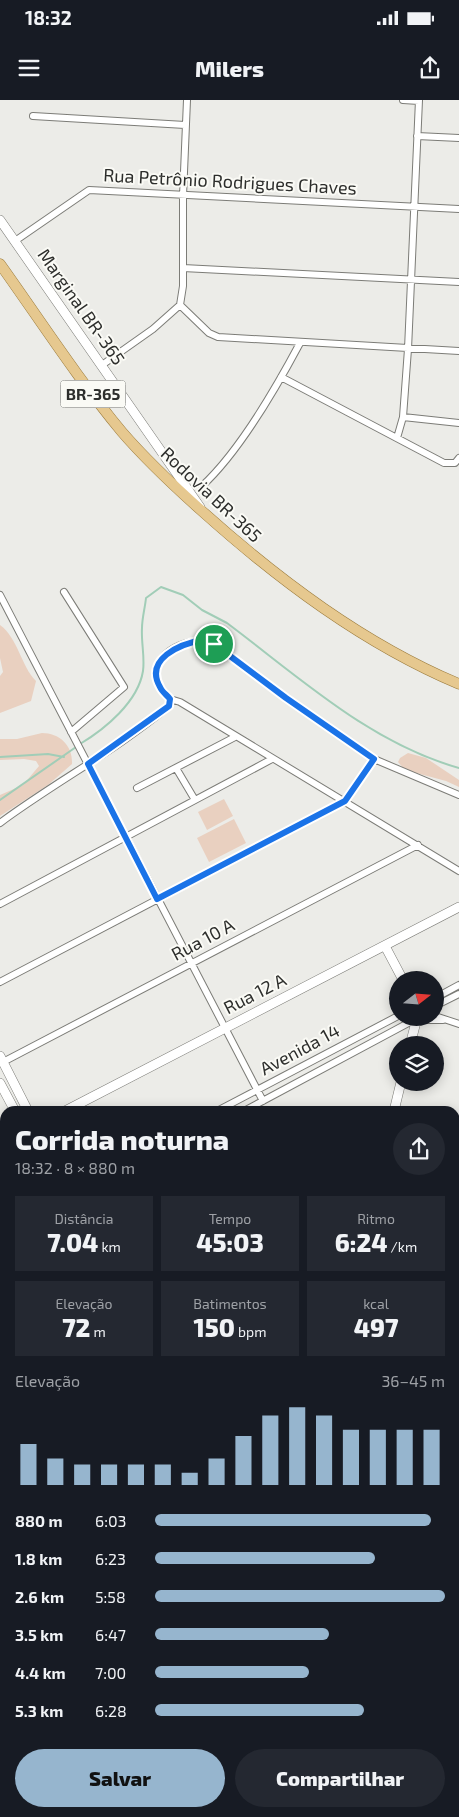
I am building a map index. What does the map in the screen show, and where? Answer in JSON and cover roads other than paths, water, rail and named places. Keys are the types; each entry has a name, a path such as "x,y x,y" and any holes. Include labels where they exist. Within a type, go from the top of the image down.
{"main road":[{"name":"Rodovia BR-365","path":"0,264 78,375 123,433 177,489 237,543 287,583 336,616 394,651 459,684"}],"street":[{"path":"102,365 153,329 180,305 183,286 183,196 187,100"},
{"path":"397,438 403,417 408,349 409,280 419,100 403,100"},
{"path":"33,116 185,125"},
{"path":"417,136 459,138"},
{"name":"Rua Petrônio Rodrigues Chaves","path":"15,241 89,190 459,209"},
{"name":"Marginal BR-365","path":"0,220 192,493 202,511"},
{"path":"183,268 459,282"},
{"path":"180,305 209,332 218,337 459,351"},
{"path":"202,486 219,470 281,377 300,343"},
{"path":"281,377 444,463 457,460"},
{"path":"403,417 459,423"},
{"path":"64,592 124,687 71,732"},
{"path":"0,595 190,964 263,1101"},
{"path":"459,796 374,759 302,710 209,641 188,643 161,658 157,666 156,678 159,686 170,699 180,702 459,871"},
{"path":"0,823 36,796 88,764 160,713 169,706 170,699"},
{"path":"137,788 235,737"},
{"path":"0,904 272,759"},
{"path":"0,982 345,801 374,759"},
{"path":"176,768 195,800"},
{"name":"Rua 10 A","path":"1,1059 190,964 418,845"},
{"name":"Rua 12 A","path":"75,1106 459,907"},
{"path":"385,946 398,971"},
{"path":"444,993 459,985"},
{"path":"444,1002 459,994"},
{"path":"444,1019 459,1024"},
{"name":"Avenida 14","path":"227,1106 389,1021"},
{"name":"Avenida 14","path":"254,1106 406,1026"},
{"path":"1,1059 25,1106"},
{"path":"0,1083 12,1106"},
{"path":"395,1106 399,1091"}],"waterway":[{"path":"80,744 100,731 119,714 135,693 143,671 142,624 146,598 161,587 183,595 202,610 227,623 309,686 365,725 426,757 459,768"},
{"path":"0,800 76,747"},
{"path":"0,757 48,754 64,757"}]}
